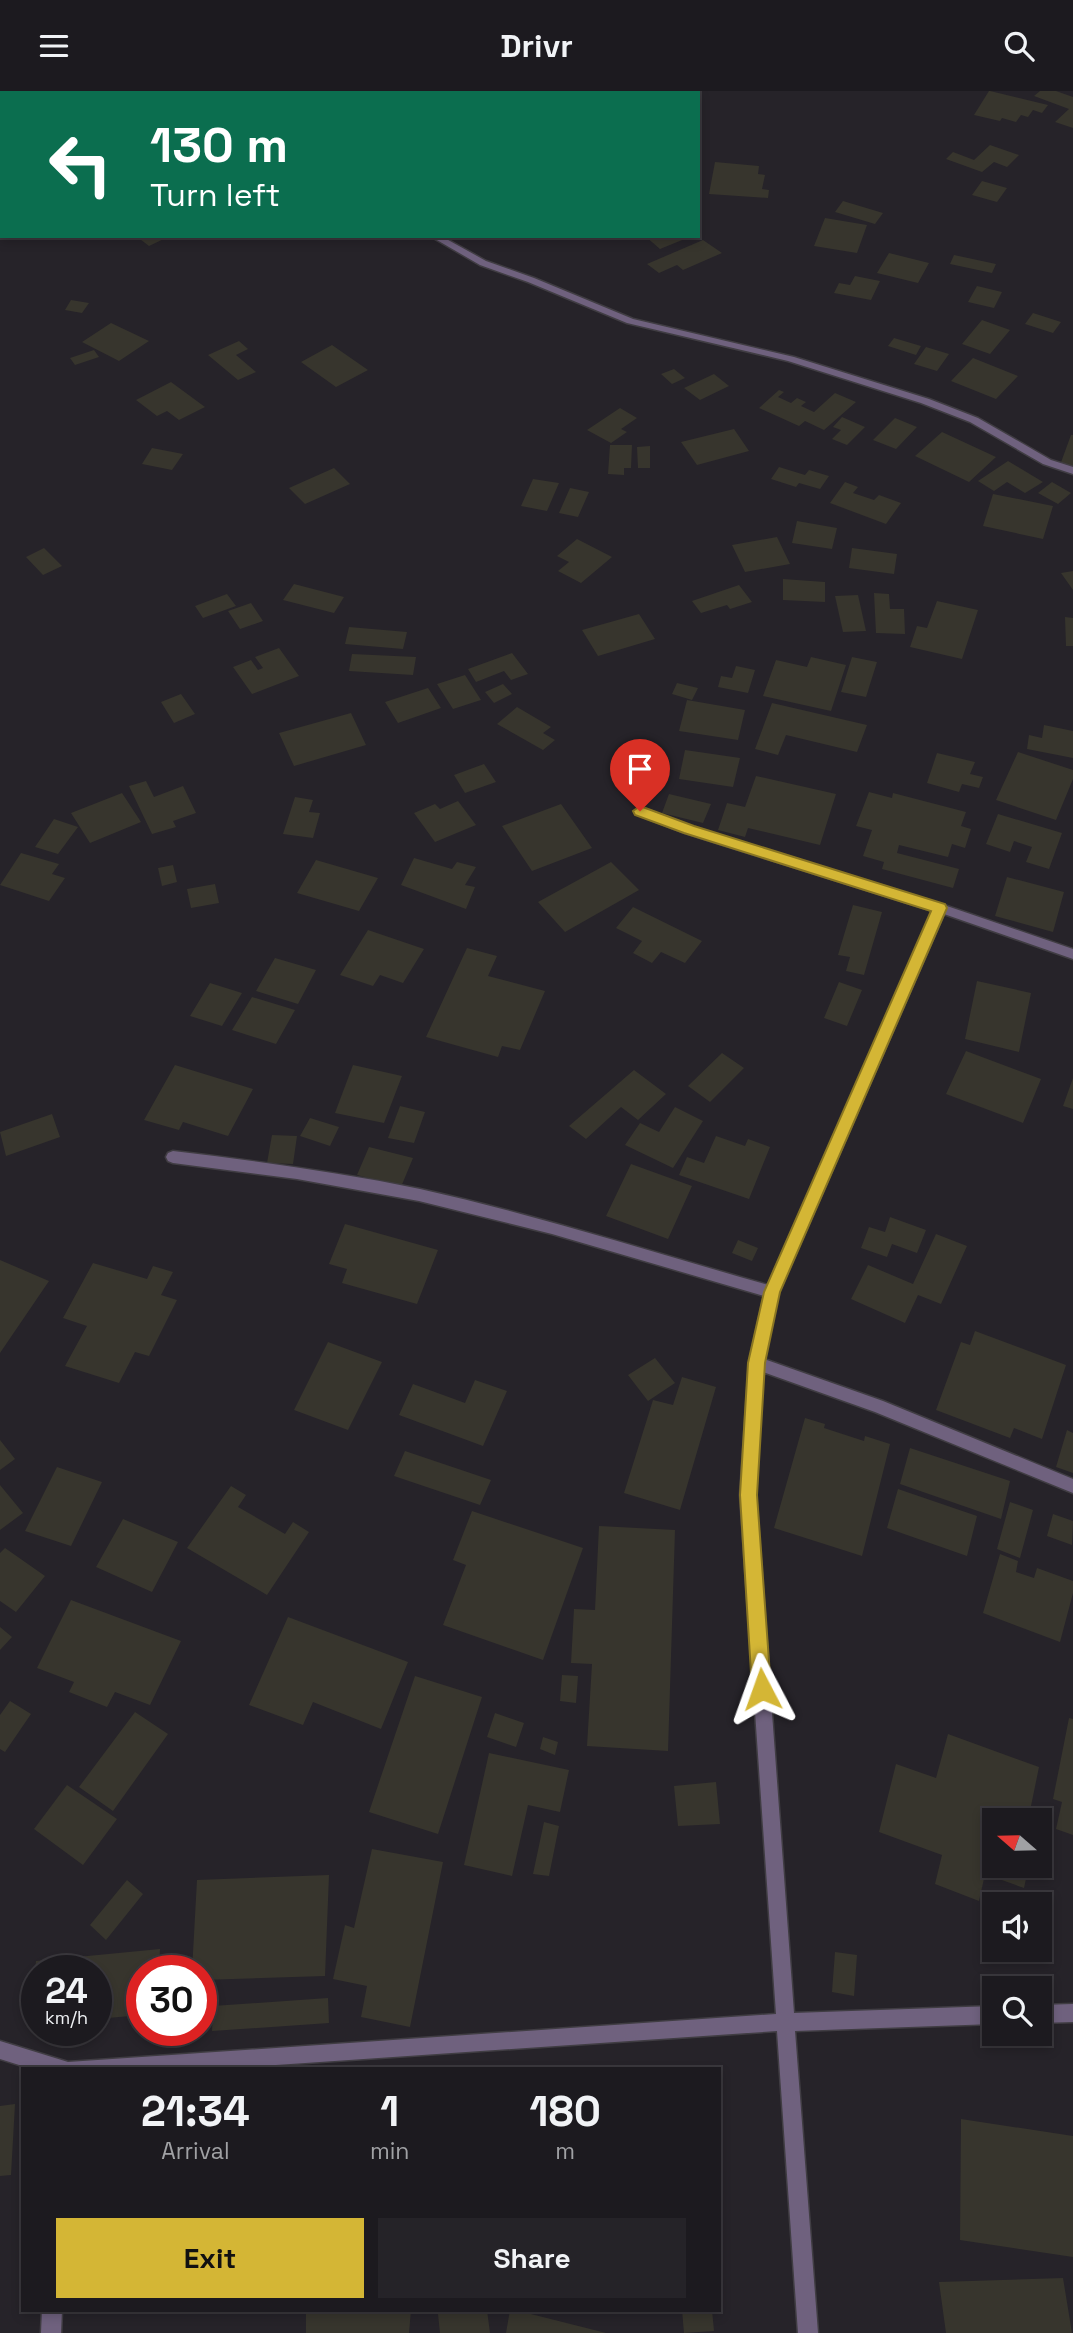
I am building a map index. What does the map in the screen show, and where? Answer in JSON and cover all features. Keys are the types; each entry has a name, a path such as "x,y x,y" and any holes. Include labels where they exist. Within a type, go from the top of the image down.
{"street":[{"path":"438,238 483,263 531,279 630,321 791,359 925,401 974,421 1047,462 1073,471"},
{"path":"640,811 1073,954"},
{"path":"808,2333 748,1495 756,1363 772,1292 940,908"},
{"path":"173,1157 287,1170 421,1196 561,1232 772,1292"},
{"path":"756,1363 878,1406 1073,1486"},
{"path":"1052,2014 1073,2013"},
{"path":"102,2067 784,2022 982,2015"},
{"path":"0,2050 57,2067"},
{"path":"51,2333 52,2312"}],"building":[{"path":"989,91 1048,105 1042,113 1033,110 1028,117 1021,115 1016,122 974,115"},
{"path":"1040,91 1056,91 1073,97 1073,128 1055,122 1069,109 1034,96"},
{"path":"990,145 1019,155 1007,167 994,162 982,172 946,159 953,152 974,160"},
{"path":"715,162 759,166 758,174 765,175 762,189 769,190 768,198 709,194"},
{"path":"982,181 1007,188 997,202 972,195"},
{"path":"843,201 883,213 875,224 835,212"},
{"path":"825,218 867,225 857,253 814,246"},
{"path":"139,238 166,238 149,246"},
{"path":"647,238 687,238 660,249"},
{"path":"703,240 722,253 683,270 677,265 659,273 647,264"},
{"path":"889,253 929,263 918,283 877,273"},
{"path":"954,255 996,264 992,273 950,264"},
{"path":"855,276 880,281 871,300 834,293 839,283 850,285"},
{"path":"977,286 1002,292 994,308 968,302"},
{"path":"71,300 89,303 82,313 65,310"},
{"path":"1033,313 1061,322 1053,333 1025,324"},
{"path":"982,320 1010,330 990,354 962,344"},
{"path":"111,323 149,341 119,361 82,342"},
{"path":"894,338 921,346 916,355 888,346"},
{"path":"239,341 248,349 236,355 256,372 238,380 208,355"},
{"path":"332,345 368,370 336,387 301,362"},
{"path":"926,347 949,354 937,371 914,364"},
{"path":"94,350 99,357 75,365 70,358"},
{"path":"973,358 1018,376 996,399 951,381"},
{"path":"674,369 685,378 672,384 661,374"},
{"path":"714,374 729,386 700,400 684,388"},
{"path":"171,382 205,407 179,420 167,411 157,416 136,400"},
{"path":"779,390 784,392 778,397 791,403 797,398 806,402 801,406 814,412 835,393 856,402 824,430 805,421 799,426 759,408"},
{"path":"620,408 637,418 621,429 627,432 611,443 587,430"},
{"path":"842,417 865,427 847,445 832,439 841,430 833,427"},
{"path":"895,418 917,427 896,449 873,440"},
{"path":"734,429 749,451 697,465 681,442"},
{"path":"942,432 996,457 969,482 915,456"},
{"path":"1073,435 1073,468 1060,465"},
{"path":"610,445 632,445 631,468 624,468 624,475 608,474"},
{"path":"650,446 650,468 638,468 637,447"},
{"path":"152,448 183,454 172,470 142,464"},
{"path":"1008,461 1043,482 1025,493 1007,482 994,491 978,481"},
{"path":"779,467 805,475 809,470 829,476 820,489 799,483 796,487 771,479"},
{"path":"334,468 350,484 305,504 289,488"},
{"path":"533,479 559,483 547,511 521,506"},
{"path":"845,482 858,487 853,493 874,500 879,495 901,503 886,524 830,503"},
{"path":"1052,482 1071,493 1058,504 1038,493"},
{"path":"570,488 589,492 578,517 559,513"},
{"path":"993,494 1053,506 1043,539 983,526"},
{"path":"797,521 837,528 832,549 792,543"},
{"path":"777,537 790,564 745,572 732,545"},
{"path":"577,539 612,557 581,583 558,571 569,562 557,556"},
{"path":"44,548 62,566 43,575 26,557"},
{"path":"852,548 897,554 894,574 849,568"},
{"path":"1073,571 1073,590 1061,573"},
{"path":"783,579 825,582 825,602 783,600"},
{"path":"294,584 344,597 334,613 283,600"},
{"path":"739,585 752,602 730,609 727,605 701,613 692,601"},
{"path":"874,593 889,594 890,609 904,609 905,634 876,633"},
{"path":"227,594 236,606 203,618 195,606"},
{"path":"858,595 866,631 843,632 835,596"},
{"path":"937,601 978,610 962,659 910,647 917,626 927,628"},
{"path":"251,603 263,621 240,629 228,611"},
{"path":"639,614 655,639 598,656 582,630"},
{"path":"1065,617 1073,618 1073,646 1066,646"},
{"path":"349,627 407,632 403,649 345,644"},
{"path":"279,648 299,676 252,694 233,667 251,660 258,670 263,668 255,657"},
{"path":"512,653 528,674 511,680 504,671 476,682 468,669"},
{"path":"352,654 416,657 413,675 349,671"},
{"path":"811,657 846,665 831,711 763,696 776,660 807,667"},
{"path":"852,657 877,662 866,697 841,692"},
{"path":"736,666 755,670 748,693 718,687 721,676 732,678"},
{"path":"465,675 481,700 453,709 437,684"},
{"path":"677,683 698,688 692,700 672,694"},
{"path":"503,684 512,694 494,703 485,692"},
{"path":"428,688 441,708 398,723 385,702"},
{"path":"181,694 195,714 174,723 161,702"},
{"path":"687,700 745,710 738,740 679,731"},
{"path":"772,703 867,725 857,752 786,735 778,755 755,749"},
{"path":"517,707 551,727 543,733 555,740 543,750 497,724"},
{"path":"351,713 366,745 294,766 279,733"},
{"path":"1044,725 1073,731 1073,758 1027,749 1029,735 1042,738"},
{"path":"685,750 740,758 733,787 679,779"},
{"path":"1018,752 1073,770 1073,779 1056,820 996,800"},
{"path":"937,753 975,762 970,774 983,777 979,788 962,784 959,792 927,783"},
{"path":"484,764 496,782 465,793 454,775"},
{"path":"756,776 836,794 820,845 748,828 745,837 718,830 727,803 745,807"},
{"path":"146,781 154,797 183,786 196,813 173,821 176,827 152,834 129,786"},
{"path":"869,792 892,798 893,793 966,812 961,826 971,829 965,848 952,844 948,857 899,845 897,853 959,869 953,888 882,869 884,862 863,856 872,830 856,826"},
{"path":"122,793 141,822 90,843 71,813"},
{"path":"669,794 711,804 703,823 662,813"},
{"path":"295,797 313,800 309,812 320,813 313,838 283,834"},
{"path":"458,801 476,825 435,842 414,813 435,804 440,809"},
{"path":"561,804 592,848 532,871 502,826"},
{"path":"998,814 1062,833 1049,869 1026,862 1032,847 1014,841 1010,852 986,844"},
{"path":"54,819 78,827 58,854 35,847"},
{"path":"21,853 59,864 52,874 65,878 49,901 0,885"},
{"path":"414,858 452,869 457,862 476,867 465,885 475,887 466,909 401,885"},
{"path":"316,860 378,878 359,911 297,893"},
{"path":"611,862 639,890 565,932 538,902"},
{"path":"173,865 177,882 162,886 158,868"},
{"path":"1007,877 1064,892 1053,932 995,916"},
{"path":"215,884 219,903 191,908 187,889"},
{"path":"853,905 882,912 864,975 846,971 850,957 838,955"},
{"path":"633,907 702,941 685,963 661,952 652,963 633,953 642,941 616,928"},
{"path":"368,930 424,949 403,983 380,975 373,986 340,975"},
{"path":"467,948 497,956 488,976 545,991 520,1050 502,1046 498,1057 426,1037"},
{"path":"275,958 316,970 298,1004 256,991"},
{"path":"977,981 1031,993 1019,1052 965,1039"},
{"path":"839,982 862,990 847,1026 824,1018"},
{"path":"210,983 242,993 222,1026 190,1016"},
{"path":"252,997 295,1010 276,1044 232,1030"},
{"path":"966,1051 1041,1079 1023,1123 946,1094"},
{"path":"722,1053 744,1068 710,1102 688,1086"},
{"path":"175,1065 253,1089 228,1136 183,1122 179,1130 144,1120"},
{"path":"353,1065 402,1076 384,1123 335,1113"},
{"path":"634,1070 666,1094 638,1120 621,1107 586,1139 569,1126"},
{"path":"1073,1078 1073,1109 1063,1106"},
{"path":"400,1106 425,1112 414,1143 388,1138"},
{"path":"675,1107 703,1121 673,1168 625,1145 640,1123 659,1132"},
{"path":"52,1114 60,1137 6,1156 0,1132"},
{"path":"310,1118 339,1127 330,1146 300,1136"},
{"path":"272,1135 297,1136 293,1164 267,1163"},
{"path":"716,1136 745,1146 748,1139 770,1147 749,1199 679,1175 687,1157 704,1163"},
{"path":"369,1147 413,1158 401,1187 357,1175"},
{"path":"631,1164 692,1186 668,1239 606,1216"},
{"path":"890,1217 926,1230 917,1253 892,1244 887,1257 861,1248 869,1227 885,1232"},
{"path":"345,1224 438,1250 417,1304 342,1283 347,1269 329,1264"},
{"path":"936,1234 967,1246 941,1304 918,1295 905,1323 851,1299 868,1265 913,1284"},
{"path":"738,1240 758,1248 752,1261 732,1253"},
{"path":"0,1260 49,1281 0,1353"},
{"path":"93,1263 147,1279 153,1266 173,1272 161,1295 177,1300 149,1356 135,1352 119,1383 65,1366 87,1326 63,1318"},
{"path":"975,1331 1066,1365 1042,1439 1014,1428 1010,1438 936,1410 961,1342 970,1345"},
{"path":"328,1342 382,1362 348,1430 294,1410"},
{"path":"655,1358 675,1383 648,1401 628,1375"},
{"path":"682,1377 716,1387 680,1510 624,1493 653,1400 673,1405"},
{"path":"475,1380 507,1391 483,1446 399,1415 413,1384 465,1403"},
{"path":"805,1418 825,1424 824,1428 864,1441 865,1436 890,1444 862,1556 774,1528"},
{"path":"1067,1430 1073,1433 1073,1473 1056,1467"},
{"path":"0,1440 15,1459 0,1470"},
{"path":"910,1448 1010,1481 1001,1519 900,1484"},
{"path":"405,1451 491,1480 480,1505 394,1476"},
{"path":"57,1467 102,1482 71,1546 25,1531"},
{"path":"0,1485 23,1513 0,1530"},
{"path":"231,1486 246,1495 238,1507 285,1534 293,1522 309,1532 267,1595 187,1548"},
{"path":"898,1489 977,1516 967,1556 887,1528"},
{"path":"1010,1502 1033,1510 1020,1558 997,1549"},
{"path":"472,1511 583,1548 543,1660 443,1625 466,1565 453,1560"},
{"path":"1053,1514 1073,1521 1072,1545 1047,1536"},
{"path":"123,1519 178,1542 152,1592 96,1567"},
{"path":"599,1526 675,1530 668,1751 587,1746 592,1664 571,1663 574,1609 595,1610"},
{"path":"5,1548 45,1576 16,1612 0,1601 0,1553"},
{"path":"1000,1554 1018,1561 1016,1572 1034,1578 1037,1568 1073,1581 1073,1593 1060,1642 983,1613"},
{"path":"71,1600 181,1641 150,1705 115,1692 107,1707 69,1692 74,1682 37,1668"},
{"path":"288,1617 408,1662 381,1729 313,1702 303,1725 249,1705"},
{"path":"0,1627 12,1637 0,1650"},
{"path":"562,1675 578,1676 576,1703 560,1701"},
{"path":"415,1676 482,1697 438,1834 369,1812"},
{"path":"10,1701 31,1714 5,1752 0,1749 0,1715"},
{"path":"135,1712 168,1734 113,1811 79,1787"},
{"path":"495,1713 524,1723 516,1747 487,1737"},
{"path":"1069,1718 1073,1719 1073,1835 1056,1829 1062,1802 1053,1799"},
{"path":"948,1734 1039,1767 1031,1806 1036,1808 982,1808 982,1878 984,1878 979,1901 935,1884 942,1855 879,1832 896,1764 936,1778"},
{"path":"543,1737 558,1742 555,1755 540,1749"},
{"path":"489,1753 569,1770 560,1812 528,1805 512,1876 464,1865"},
{"path":"716,1782 720,1824 678,1826 674,1786"},
{"path":"67,1785 117,1819 83,1865 34,1829"},
{"path":"544,1822 559,1826 549,1876 533,1874"},
{"path":"372,1849 443,1862 410,2027 361,2017 367,1986 333,1979 345,1925 354,1928"},
{"path":"329,1875 325,1976 217,1979 217,1955 193,1955 197,1880"},
{"path":"996,1878 1026,1878 1024,1888"},
{"path":"127,1880 143,1894 106,1940 90,1925"},
{"path":"160,1949 160,1955 126,1955 126,2016 112,2018 112,1955 98,1955"},
{"path":"835,1952 857,1955 854,1996 832,1992"},
{"path":"328,1998 329,2023 217,2031 217,2006"},
{"path":"15,2104 11,2175 0,2176 0,2106"},
{"path":"961,2119 1073,2136 1073,2257 960,2240"},
{"path":"1063,2278 1072,2333 946,2333 939,2282"},
{"path":"306,2312 411,2312 409,2333 306,2333"},
{"path":"487,2312 490,2333 440,2333 438,2314"},
{"path":"510,2312 523,2312 606,2333 506,2333"},
{"path":"682,2312 712,2312 714,2331 684,2333"}],"route":[{"path":"640,811 940,908 772,1292 756,1363 748,1495 762,1689"}]}
